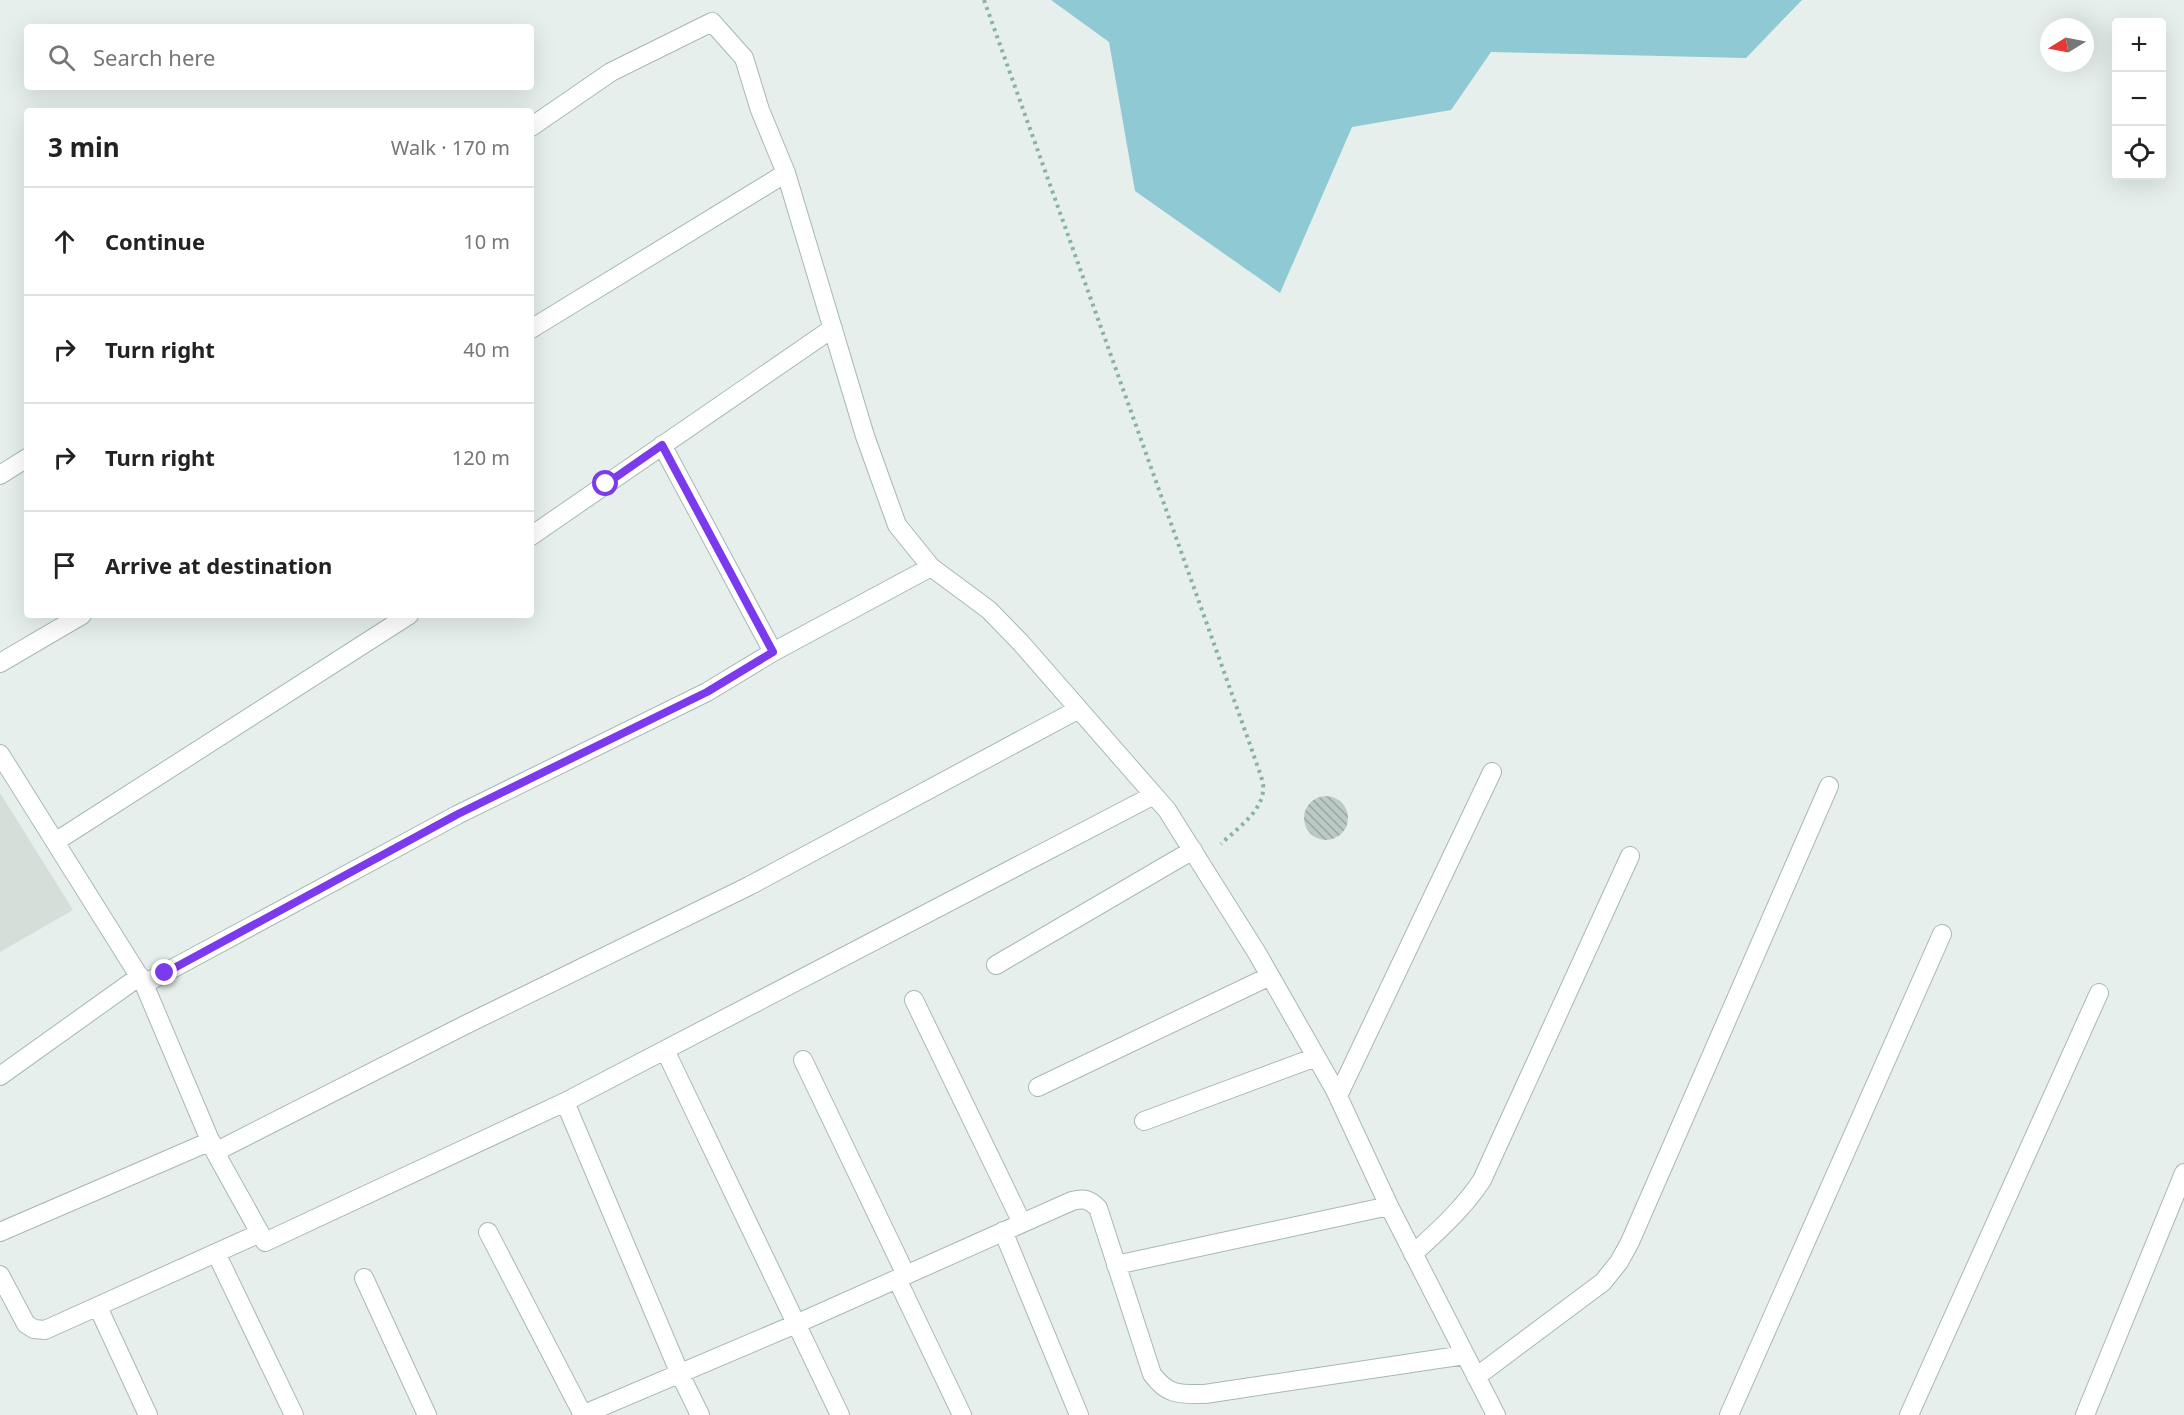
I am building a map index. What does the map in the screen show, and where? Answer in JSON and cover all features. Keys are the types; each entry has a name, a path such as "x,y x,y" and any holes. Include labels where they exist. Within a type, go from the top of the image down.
{"street":[{"path":"534,125 611,72 712,22 744,58 760,110 786,173 865,436 897,525 931,567 989,610 1167,810 1270,976 1338,1096 1389,1206 1496,1415"},
{"path":"534,327 786,173"},
{"path":"534,534 833,328"},
{"path":"662,445 773,652"},
{"path":"0,475 24,460"},
{"path":"0,1076 142,980 458,814 707,692 773,652 931,567"},
{"path":"0,663 77,618"},
{"path":"55,842 404,618"},
{"path":"0,1232 213,1146 475,1020 749,886 1079,709"},
{"path":"0,754 142,980 213,1146 265,1242 565,1102 1154,795"},
{"path":"1338,1096 1492,772"},
{"path":"1476,1377 1603,1282 1619,1262 1630,1242 1829,786"},
{"path":"996,965 1197,856"},
{"path":"1413,1254 1456,1214 1469,1200 1482,1180 1630,856"},
{"path":"1729,1415 1942,934"},
{"path":"1038,1087 1270,976"},
{"path":"1910,1415 2099,993"},
{"path":"914,1000 1022,1223"},
{"path":"665,1050 840,1415"},
{"path":"1144,1121 1316,1057"},
{"path":"803,1060 962,1415"},
{"path":"565,1102 680,1374 700,1415"},
{"path":"2085,1415 2184,1173"},
{"path":"488,1232 582,1415 796,1324 1072,1200 1082,1199 1091,1201 1098,1208 1152,1374 1161,1386 1179,1394 1205,1394 1465,1355"},
{"path":"1116,1265 1389,1206"},
{"path":"1003,1231 1079,1415"},
{"path":"0,1275 26,1324 34,1329 45,1330 260,1233"},
{"path":"216,1253 294,1415"},
{"path":"364,1278 427,1415"},
{"path":"98,1307 148,1415"}],"path":[{"path":"984,0 1263,786 1254,812 1197,856"}],"shaded area":[{"path":"0,793 73,910 0,952"}],"water":[{"path":"1051,0 1802,0 1746,58 1491,52 1451,110 1352,127 1280,293 1135,191 1109,42"}],"building":[{"path":"1326,796 1341,803 1348,818 1341,833 1326,840 1311,833 1304,818 1311,803"}],"route":[{"path":"165,973 458,814 707,692 773,652 662,445 606,484"}]}
